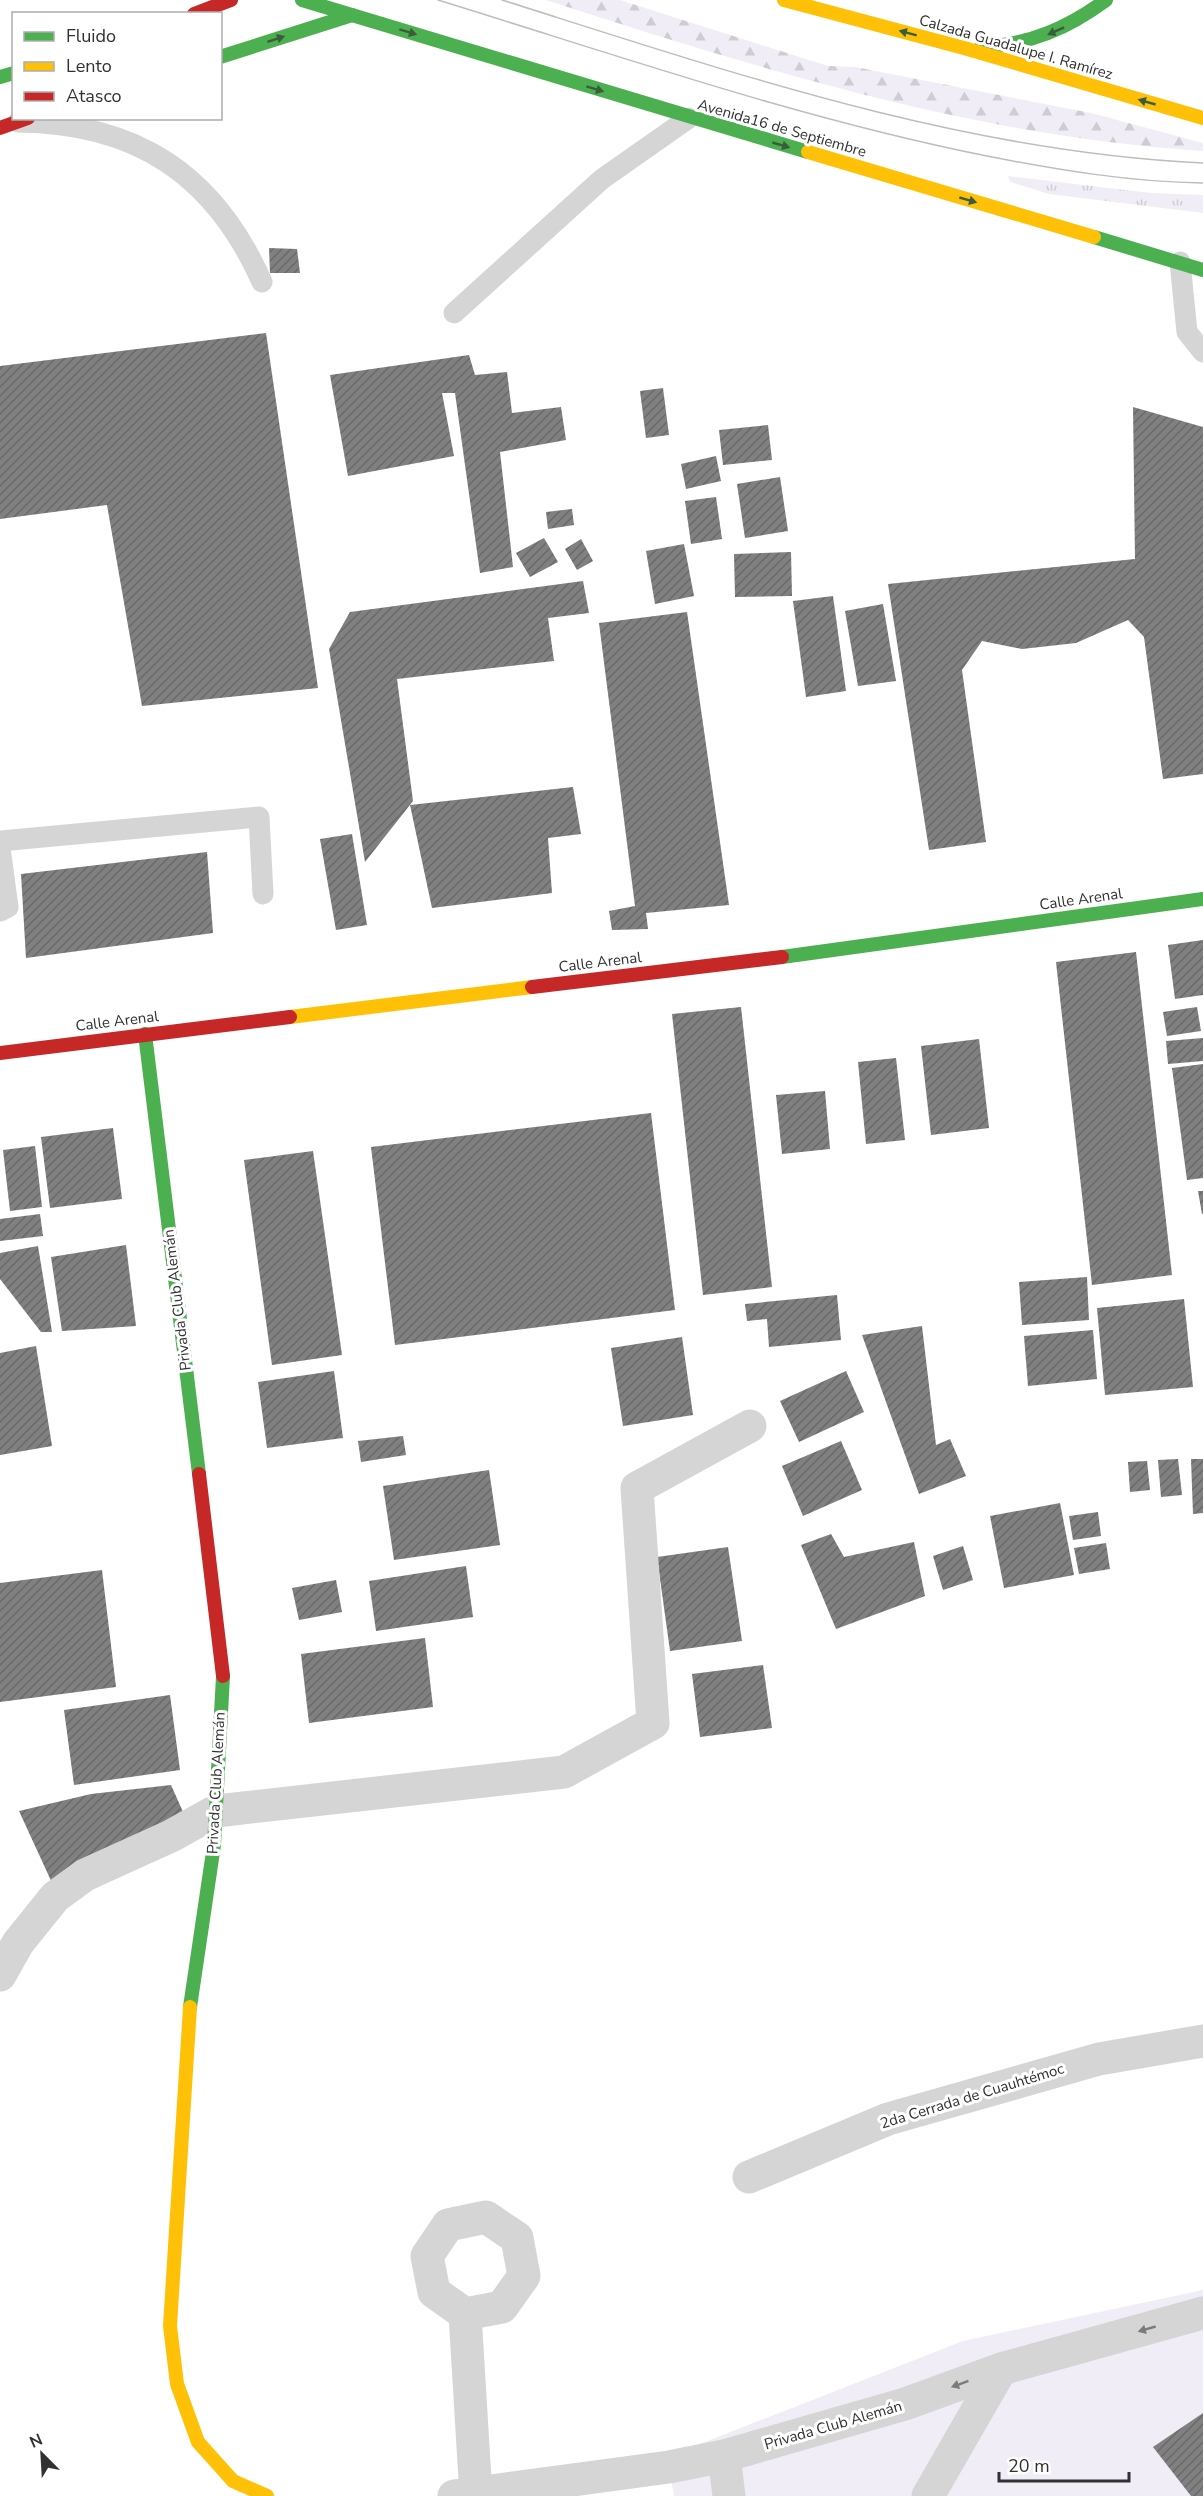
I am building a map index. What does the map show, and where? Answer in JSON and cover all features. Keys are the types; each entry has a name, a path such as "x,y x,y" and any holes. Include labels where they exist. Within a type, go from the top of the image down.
{"street":[{"path":"199,12 231,0"},
{"name":"Avenida16 de Septiembre","path":"302,0 689,118 1203,270"},
{"name":"Calzada Guadalupe I. Ramírez","path":"784,0 964,48 1203,118"},
{"path":"964,48 996,47 1027,42 1057,31 1085,16 1106,0"},
{"path":"222,56 352,15"},
{"path":"1180,262 1203,262"},
{"name":"Calle Arenal","path":"0,1053 902,942 1203,899"},
{"name":"Privada Club Alemán","path":"145,1034 222,1673 214,1845 191,1996 170,2326 177,2384 198,2442 233,2481 267,2496"},
{"path":"0,1975 18,1943 55,1897 85,1875 171,1836 216,1811 564,1773 653,1723 637,1488 750,1426"},
{"name":"2da Cerrada de Cuauhtémoc","path":"749,2177 888,2119 1099,2059 1203,2041"},
{"name":"Privada Club Alemán","path":"469,2495 669,2467 724,2456 906,2404 1001,2369 1203,2313"},
{"path":"465,2314 469,2495"},
{"path":"928,2496 1001,2369"},
{"path":"724,2456 729,2496"}],"lane":[{"path":"454,313 602,179 689,118"},
{"path":"15,123 51,122 84,127 147,150 176,168 204,191 228,218 248,248 262,282"},
{"path":"1180,262 1188,332 1203,352"},
{"path":"0,841 259,817 263,894"},
{"path":"0,848 8,907 0,911"}],"green space":[{"path":"546,0 620,0 828,66 855,67 1091,113 1203,143 1203,151 1119,143 1035,131 952,115 788,74"},
{"path":"1008,176 1151,193 1203,195 1203,213 1049,194 1010,182"},
{"path":"1203,2290 1203,2496 674,2496 669,2467 687,2449 963,2341"}],"building":[{"path":"269,248 297,249 300,273 270,273"},
{"path":"266,333 318,688 142,706 107,505 0,519 0,366"},
{"path":"469,355 475,375 507,372 512,413 561,407 566,440 500,452 513,567 480,573 455,393 442,393 454,456 348,476 330,375"},
{"path":"663,388 669,435 646,438 640,391"},
{"path":"1133,407 1203,427 1203,774 1163,779 1144,637 1128,620 1076,643 1022,649 982,641 962,670 986,842 929,850 888,584 1135,559"},
{"path":"768,425 772,460 723,465 719,430"},
{"path":"716,456 721,481 686,489 681,464"},
{"path":"780,477 788,531 745,538 737,484"},
{"path":"716,497 722,539 691,544 685,501"},
{"path":"572,509 574,525 548,529 546,512"},
{"path":"544,538 558,562 530,577 516,553"},
{"path":"581,539 593,561 577,570 565,549"},
{"path":"684,544 694,596 655,604 646,551"},
{"path":"791,552 792,596 735,597 734,554"},
{"path":"583,581 589,613 548,618 554,661 397,679 413,801 365,862 329,649 350,612"},
{"path":"833,596 846,691 806,697 793,601"},
{"path":"883,604 896,681 858,686 845,611"},
{"path":"687,612 729,905 646,913 648,929 612,930 609,911 635,906 599,623"},
{"path":"573,787 581,834 548,838 552,893 432,908 410,805"},
{"path":"352,834 367,925 336,930 320,839"},
{"path":"207,852 213,933 26,958 21,874"},
{"path":"1203,940 1203,995 1175,999 1168,945"},
{"path":"1136,952 1172,1275 1092,1285 1056,962"},
{"path":"741,1007 772,1287 703,1295 672,1014"},
{"path":"1197,1007 1201,1031 1167,1036 1163,1012"},
{"path":"1203,1038 1203,1061 1168,1064 1166,1041"},
{"path":"979,1039 989,1128 931,1135 921,1046"},
{"path":"896,1058 905,1140 866,1144 858,1062"},
{"path":"1203,1064 1203,1178 1187,1180 1172,1068"},
{"path":"825,1091 830,1149 782,1154 776,1095"},
{"path":"651,1113 675,1310 395,1345 371,1147"},
{"path":"113,1128 122,1199 50,1208 41,1137"},
{"path":"35,1146 42,1207 10,1211 3,1150"},
{"path":"313,1151 342,1355 272,1365 244,1160"},
{"path":"1198,1191 1203,1191 1203,1214 1202,1214"},
{"path":"40,1214 43,1236 0,1241 0,1219"},
{"path":"126,1245 136,1326 62,1331 51,1257"},
{"path":"38,1246 52,1332 41,1332 0,1279 0,1253"},
{"path":"1087,1277 1089,1320 1022,1325 1019,1282"},
{"path":"837,1295 841,1340 769,1347 767,1319 747,1321 745,1304"},
{"path":"1184,1299 1193,1387 1105,1395 1097,1308"},
{"path":"922,1326 936,1445 950,1439 966,1476 919,1494 862,1335"},
{"path":"1093,1330 1097,1379 1028,1386 1024,1336"},
{"path":"682,1337 693,1415 623,1426 611,1348"},
{"path":"36,1346 52,1446 0,1455 0,1353"},
{"path":"334,1371 343,1438 267,1448 258,1382"},
{"path":"846,1371 864,1412 799,1442 780,1401"},
{"path":"403,1436 406,1455 361,1462 358,1441"},
{"path":"841,1441 862,1490 803,1516 782,1466"},
{"path":"1178,1459 1182,1495 1161,1497 1158,1460"},
{"path":"1191,1459 1203,1459 1203,1513 1193,1514"},
{"path":"1147,1461 1150,1490 1130,1492 1128,1462"},
{"path":"489,1470 500,1545 394,1560 383,1486"},
{"path":"1060,1503 1074,1575 1004,1588 990,1516"},
{"path":"1098,1512 1101,1536 1073,1540 1069,1516"},
{"path":"831,1534 844,1557 914,1542 925,1596 836,1629 801,1545"},
{"path":"1106,1543 1110,1569 1079,1574 1074,1548"},
{"path":"963,1546 973,1580 943,1590 933,1556"},
{"path":"728,1547 742,1641 670,1651 657,1557"},
{"path":"466,1566 473,1617 376,1631 369,1581"},
{"path":"102,1570 116,1687 0,1702 0,1583"},
{"path":"336,1580 342,1612 299,1620 292,1588"},
{"path":"425,1638 433,1707 309,1723 301,1654"},
{"path":"763,1665 772,1728 700,1737 692,1674"},
{"path":"170,1695 180,1770 74,1785 64,1710"},
{"path":"171,1785 188,1823 53,1885 19,1811 91,1794"},
{"path":"1203,2413 1203,2496 1191,2496 1153,2447"}],"tram line":[{"path":"438,0 711,85 917,141 987,156 1122,178 1203,183"},
{"path":"502,0 760,80 935,126 1024,143 1113,156 1203,163"}],"traffic: fast":[{"path":"302,0 808,152"},
{"path":"981,47 999,46 1032,39 1062,27 1106,0"},
{"path":"222,56 352,15"},
{"path":"0,77 12,74"},
{"path":"1094,237 1203,270"},
{"path":"782,957 1203,899"},
{"path":"145,1034 199,1474"},
{"path":"190,2007 214,1845 223,1676"}],"traffic: slow":[{"path":"784,0 964,48 1203,118"},
{"path":"808,152 1094,237"},
{"path":"290,1017 532,987"},
{"path":"190,2007 170,2326 177,2384 198,2442 233,2481 267,2496"}],"traffic: jam":[{"path":"199,12 231,0"},
{"path":"0,128 22,120"},
{"path":"532,987 782,957"},
{"path":"0,1053 290,1017"},
{"path":"199,1474 223,1676"}]}
